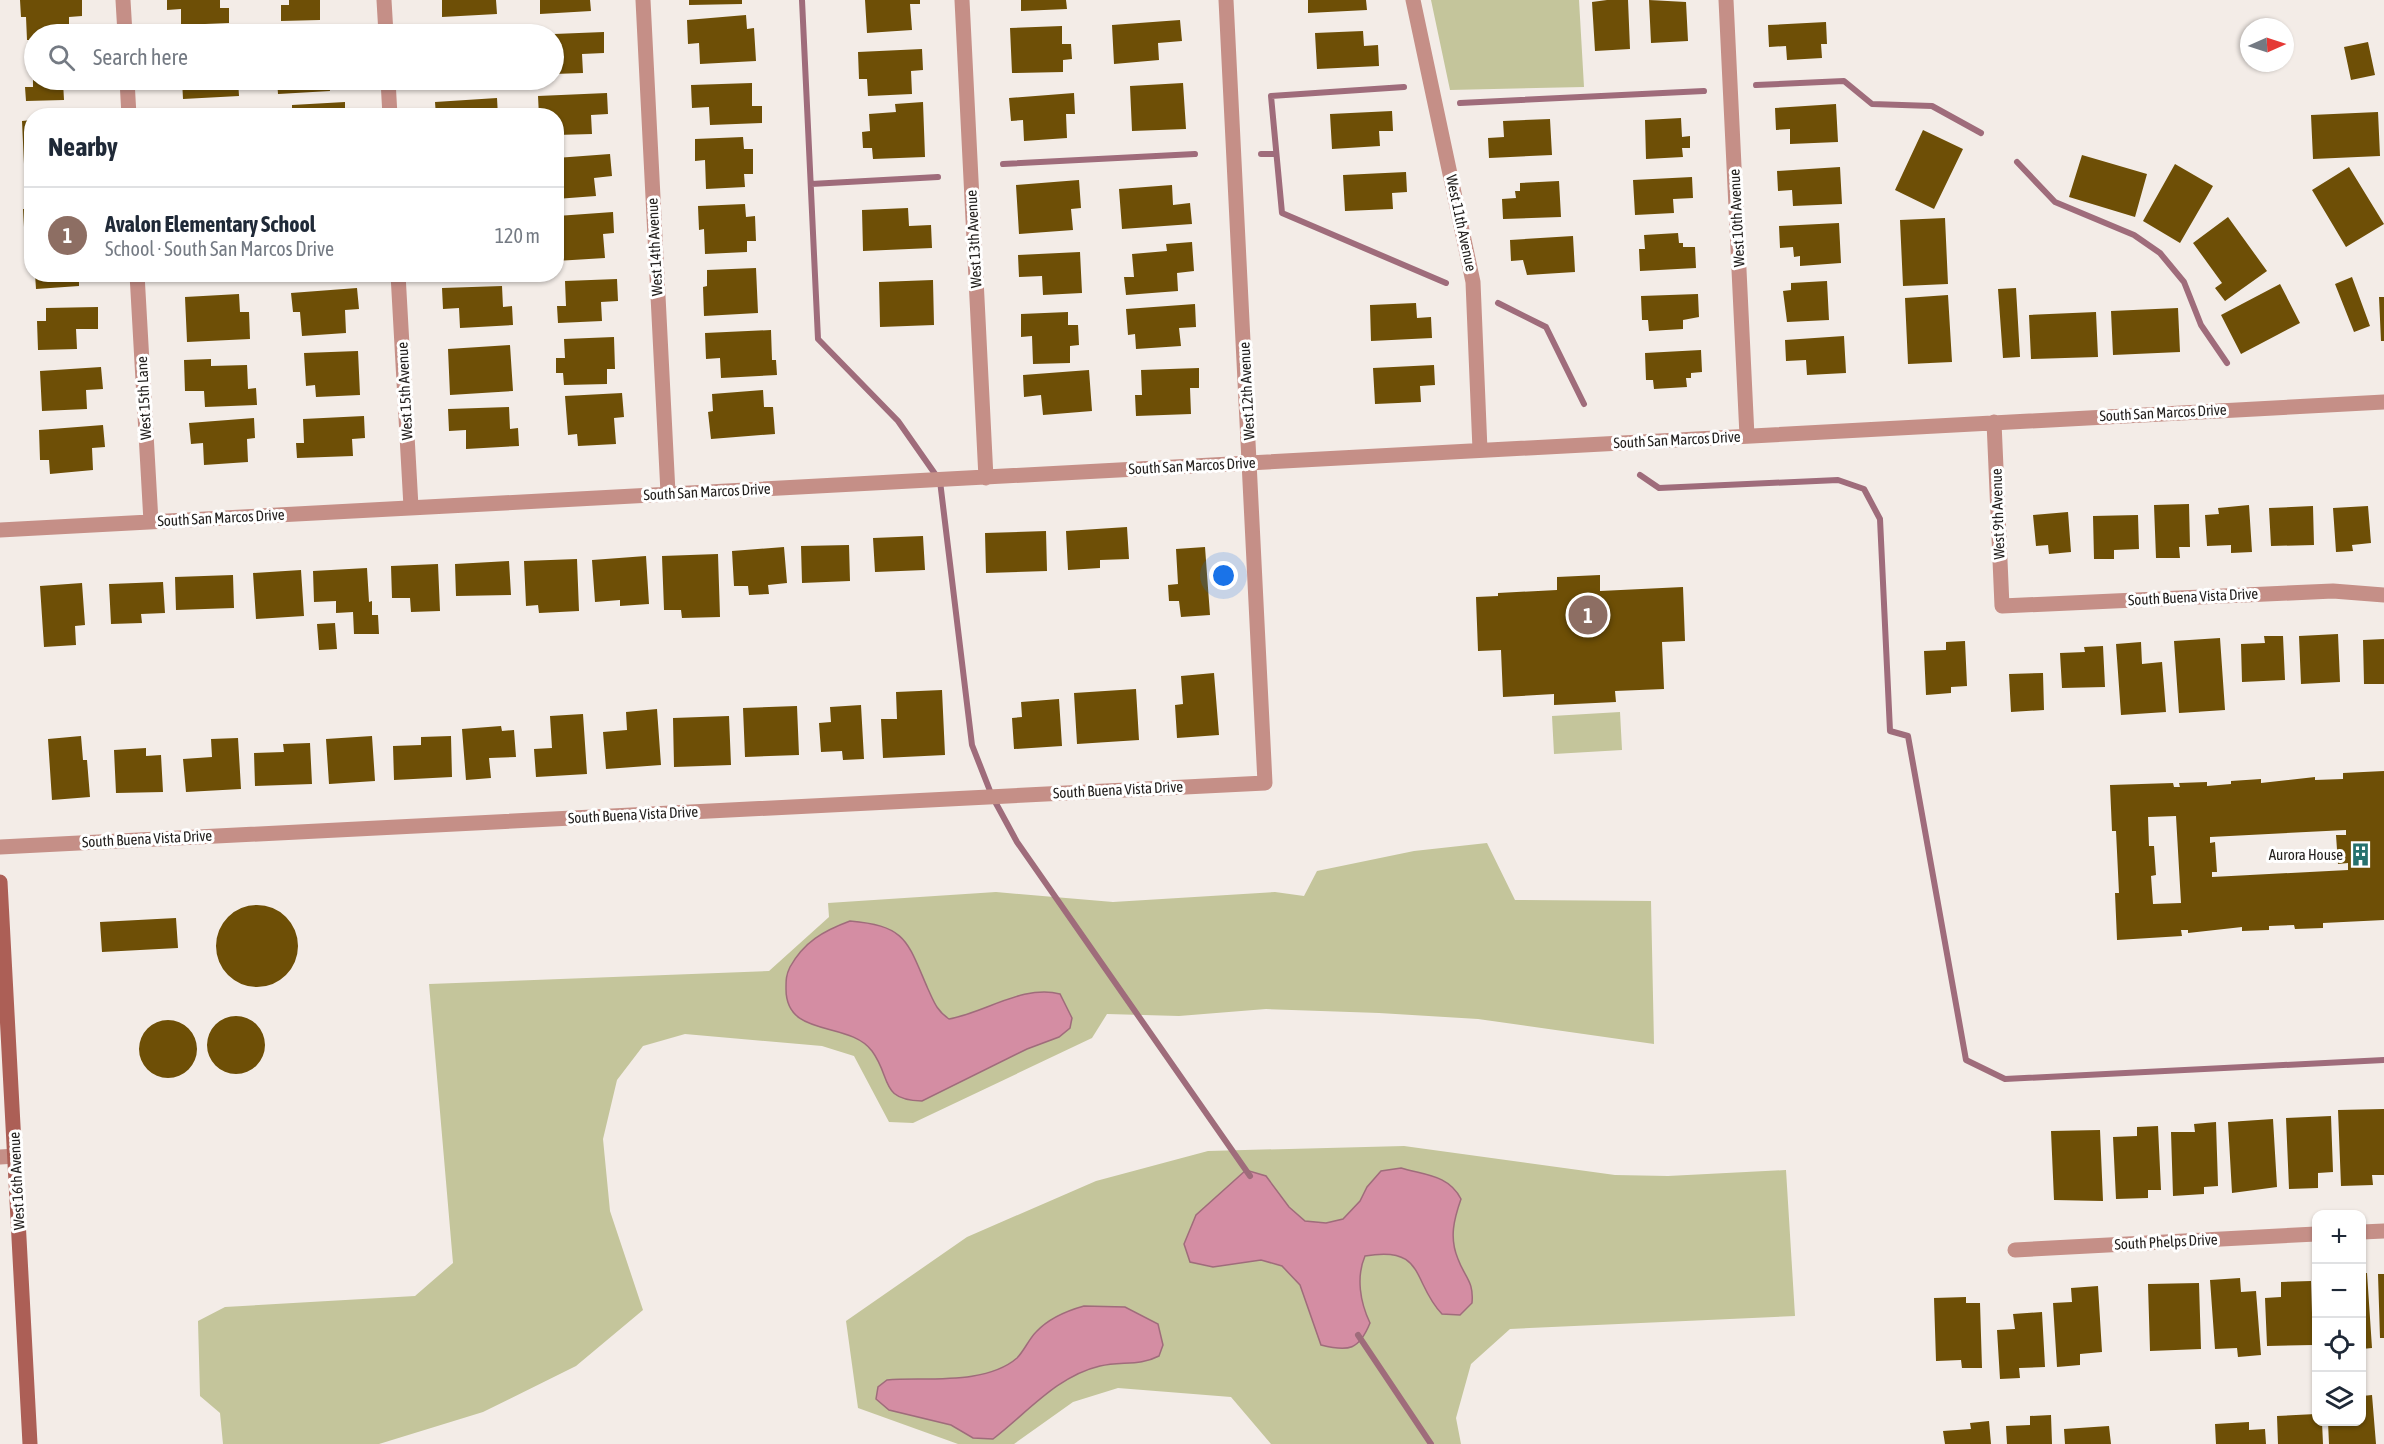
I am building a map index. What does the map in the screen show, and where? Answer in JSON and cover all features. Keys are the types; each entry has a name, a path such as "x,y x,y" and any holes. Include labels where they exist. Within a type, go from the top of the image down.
{"street":[{"path":"123,0 124,24"},
{"path":"384,0 385,24"},
{"name":"West 14th Avenue","path":"643,0 668,493"},
{"name":"West 13th Avenue","path":"962,0 986,478"},
{"name":"West 12th Avenue","path":"1226,0 1251,463 1265,783"},
{"name":"West 11th Avenue","path":"1413,0 1473,282 1480,450"},
{"name":"West 10th Avenue","path":"1726,0 1747,436"},
{"path":"128,90 129,108"},
{"path":"389,90 390,108"},
{"name":"West 15th Lane","path":"137,282 151,522"},
{"name":"West 15th Avenue","path":"398,282 411,507"},
{"name":"South San Marcos Drive","path":"0,530 2384,402"},
{"name":"West 9th Avenue","path":"1994,422 2002,606"},
{"name":"South Buena Vista Drive","path":"2002,606 2333,591 2384,595"},
{"name":"South Buena Vista Drive","path":"0,847 1265,783"},
{"name":"West 16th Avenue","path":"0,882 30,1444"},
{"path":"0,1157 16,1156"},
{"path":"2366,1232 2384,1231"},
{"name":"South Phelps Drive","path":"2015,1250 2312,1234"}],"green space":[{"path":"1431,0 1579,0 1584,87 1450,90"},
{"path":"1620,712 1622,750 1554,754 1552,716"},
{"path":"1487,843 1515,900 1651,901 1654,1044 1478,1019 1379,1013 1266,1009 1179,1016 1107,1014 1092,1038 913,1123 889,1122 854,1056 822,1046 685,1034 643,1046 617,1080 603,1139 610,1211 643,1310 576,1366 483,1412 379,1444 223,1444 220,1413 200,1396 198,1321 225,1307 415,1296 453,1263 429,984 769,971 829,917 828,903 996,892 1113,902 1275,892 1304,896 1317,871 1414,851"},
{"path":"1404,1146 1615,1175 1668,1176 1786,1170 1795,1316 1510,1329 1471,1364 1456,1418 1461,1444 1271,1444 1231,1397 1118,1388 1073,1402 1014,1444 958,1444 858,1408 846,1321 967,1237 1096,1181 1208,1151"}],"shaded area":[{"path":"850,921 883,927 902,939 915,959 936,1006 949,1019 1018,996 1046,992 1060,994 1072,1018 1070,1028 1059,1037 1027,1049 922,1101 899,1097 888,1086 878,1061 862,1041 807,1022 796,1015 789,1005 786,978 795,958 815,938"},
{"path":"1401,1168 1443,1180 1456,1191 1461,1199 1453,1236 1455,1251 1470,1284 1472,1303 1460,1315 1442,1314 1408,1261 1399,1256 1385,1254 1365,1256 1362,1264 1360,1290 1370,1323 1357,1344 1346,1348 1331,1347 1321,1345 1300,1285 1282,1266 1261,1260 1213,1267 1190,1262 1184,1244 1196,1215 1246,1170 1266,1176 1289,1207 1305,1221 1326,1223 1343,1219 1360,1201 1367,1187 1381,1171"},
{"path":"1084,1306 1125,1307 1158,1324 1163,1345 1159,1356 1145,1361 1100,1366 1070,1378 1043,1396 993,1439 973,1438 951,1425 889,1410 876,1399 878,1387 887,1380 973,1376 1004,1367 1017,1358 1033,1335 1046,1323"}],"building":[{"path":"20,0 82,0 82,16 69,17 69,24 26,24 26,17 21,17"},
{"path":"167,0 220,0 220,8 229,8 229,23 181,24 181,9 167,10"},
{"path":"289,0 320,0 320,20 281,21 281,5 289,5"},
{"path":"442,0 496,0 497,14 442,17"},
{"path":"540,0 590,0 591,11 540,14"},
{"path":"689,0 742,0 742,4 689,5"},
{"path":"865,0 920,0 920,4 910,4 912,30 867,33"},
{"path":"1021,0 1066,0 1067,9 1021,11"},
{"path":"1308,0 1366,0 1367,10 1308,13"},
{"path":"1628,0 1630,49 1595,51 1592,2"},
{"path":"1649,0 1686,2 1688,41 1651,43"},
{"path":"746,15 747,29 754,28 756,61 700,64 699,43 688,44 687,20"},
{"path":"1180,20 1182,41 1158,43 1159,60 1114,64 1112,25"},
{"path":"1826,22 1827,44 1821,44 1822,58 1787,60 1786,46 1769,47 1768,25"},
{"path":"1062,26 1062,44 1071,44 1072,59 1063,60 1063,72 1012,73 1010,28"},
{"path":"1363,31 1364,46 1378,45 1379,66 1317,69 1315,33"},
{"path":"604,32 604,53 582,54 583,73 564,74 564,34"},
{"path":"2368,42 2375,75 2351,80 2344,47"},
{"path":"922,49 923,70 911,71 912,94 868,96 867,79 859,79 858,52"},
{"path":"752,83 752,106 762,106 762,123 710,125 709,107 692,108 691,85"},
{"path":"1183,83 1186,129 1132,131 1130,86"},
{"path":"25,90 63,90 64,100 26,101"},
{"path":"183,90 239,90 239,96 183,99"},
{"path":"278,90 330,91 278,94"},
{"path":"607,93 608,114 591,115 592,134 564,135 564,108 539,108 538,96"},
{"path":"1074,93 1075,114 1066,114 1067,138 1024,141 1023,120 1011,121 1009,98"},
{"path":"497,98 498,108 435,108 435,102"},
{"path":"345,102 345,108 292,108 292,105"},
{"path":"923,102 925,157 873,159 872,148 863,148 862,132 870,131 869,114 896,112 895,104"},
{"path":"1836,104 1838,142 1790,144 1790,129 1776,130 1775,108"},
{"path":"1392,111 1393,131 1379,131 1380,146 1332,149 1330,114"},
{"path":"2378,112 2380,156 2313,159 2311,115"},
{"path":"1681,118 1682,137 1690,136 1690,148 1682,148 1683,157 1646,159 1645,120"},
{"path":"1550,119 1552,155 1489,158 1488,138 1504,137 1503,121"},
{"path":"22,121 24,121 24,164"},
{"path":"1923,130 1963,149 1934,209 1895,190"},
{"path":"743,137 744,149 753,149 753,174 744,174 745,187 706,189 705,160 695,161 695,139"},
{"path":"610,154 612,176 594,178 596,196 564,198 564,157"},
{"path":"2082,155 2147,174 2135,217 2069,197"},
{"path":"2175,164 2213,186 2180,243 2143,221"},
{"path":"1840,167 1842,204 1793,206 1792,190 1778,191 1777,171"},
{"path":"2349,167 2384,224 2346,247 2312,190"},
{"path":"1406,172 1407,192 1392,193 1393,209 1345,211 1343,175"},
{"path":"1692,177 1693,198 1673,199 1674,213 1635,215 1633,180"},
{"path":"1079,180 1081,208 1071,209 1073,230 1019,234 1016,185"},
{"path":"1559,181 1561,217 1503,219 1502,199 1516,198 1515,191 1520,191 1520,183"},
{"path":"1172,185 1173,205 1190,203 1192,224 1122,229 1119,189"},
{"path":"745,204 746,217 755,216 756,241 747,241 747,252 705,254 704,229 699,230 698,206"},
{"path":"908,208 909,226 931,225 932,248 863,251 862,210"},
{"path":"613,212 614,233 603,234 605,258 564,261 564,216"},
{"path":"2228,217 2267,271 2225,301 2215,288 2222,283 2193,243"},
{"path":"1945,218 1948,284 1903,286 1900,220"},
{"path":"1839,223 1841,263 1800,266 1800,256 1794,257 1793,247 1780,248 1779,226"},
{"path":"1678,233 1679,243 1683,243 1683,247 1695,247 1696,268 1640,271 1639,249 1645,249 1644,235"},
{"path":"1573,236 1575,272 1527,275 1523,260 1511,261 1510,240"},
{"path":"1192,242 1194,271 1177,273 1178,291 1126,295 1124,277 1134,277 1132,254 1167,251 1166,244"},
{"path":"1080,252 1082,293 1043,295 1042,276 1019,277 1018,255"},
{"path":"756,268 758,313 704,316 703,287 707,286 707,270"},
{"path":"2352,277 2370,326 2354,332 2335,284"},
{"path":"617,279 618,301 601,302 602,321 558,323 557,306 566,306 565,281"},
{"path":"933,280 934,325 880,327 879,282"},
{"path":"1827,281 1829,320 1787,322 1783,291 1791,290 1791,283"},
{"path":"36,282 79,282 79,286 36,289"},
{"path":"2280,284 2300,323 2241,354 2221,315"},
{"path":"502,286 503,307 512,306 513,325 460,328 459,308 443,309 442,288"},
{"path":"357,288 359,309 345,310 346,333 302,336 300,312 293,312 291,293"},
{"path":"2016,288 2020,357 2003,358 1998,289"},
{"path":"239,294 240,312 249,312 250,339 187,342 185,297"},
{"path":"1698,294 1699,317 1683,320 1683,329 1649,331 1648,320 1642,320 1641,296"},
{"path":"1948,295 1952,362 1908,364 1905,298"},
{"path":"2379,297 2384,297 2384,341 2381,341"},
{"path":"1416,303 1417,318 1431,317 1432,338 1371,341 1370,305"},
{"path":"1195,304 1196,327 1179,328 1181,346 1136,349 1135,334 1128,335 1126,309"},
{"path":"98,307 98,329 76,329 77,349 38,350 37,321 46,321 46,308"},
{"path":"2178,308 2180,352 2113,355 2111,311"},
{"path":"1068,312 1068,325 1078,325 1079,345 1070,346 1070,363 1033,364 1032,336 1021,337 1021,314"},
{"path":"2096,312 2098,357 2031,359 2029,315"},
{"path":"771,330 772,360 776,360 777,375 721,378 720,358 706,359 705,333"},
{"path":"1844,336 1846,373 1807,375 1806,360 1786,361 1785,340"},
{"path":"614,337 615,369 607,369 607,384 564,385 563,373 556,373 556,358 565,358 564,339"},
{"path":"510,345 513,391 450,395 448,349"},
{"path":"1701,350 1702,372 1691,373 1691,378 1686,378 1687,387 1654,389 1653,380 1646,380 1645,353"},
{"path":"358,351 360,395 316,397 315,385 306,386 304,353"},
{"path":"211,359 211,366 247,365 248,389 256,388 257,405 205,407 204,391 185,391 184,360"},
{"path":"1434,365 1435,385 1420,386 1421,402 1375,404 1373,368"},
{"path":"101,367 103,389 86,390 87,409 42,411 40,371"},
{"path":"1199,368 1199,388 1190,388 1191,414 1136,416 1135,395 1142,395 1141,370"},
{"path":"1089,370 1092,411 1043,415 1041,395 1024,397 1023,375"},
{"path":"763,390 764,407 773,407 775,434 711,439 708,412 713,411 712,394"},
{"path":"622,393 624,417 614,418 616,444 578,446 577,434 568,435 565,396"},
{"path":"509,407 510,429 518,428 519,446 466,449 466,430 449,431 448,409"},
{"path":"364,416 365,438 352,439 353,456 297,458 296,443 304,443 303,419"},
{"path":"254,418 255,438 247,439 248,462 204,465 203,443 191,444 189,423"},
{"path":"103,425 105,447 92,448 93,470 50,474 49,460 40,460 39,430"},
{"path":"2189,504 2190,547 2179,547 2180,558 2156,558 2154,505"},
{"path":"2249,505 2252,552 2231,553 2231,545 2207,546 2205,515 2219,514 2218,508"},
{"path":"2313,506 2314,545 2271,546 2269,508"},
{"path":"2368,506 2371,543 2352,545 2353,551 2336,552 2333,508"},
{"path":"2068,512 2071,552 2049,554 2048,545 2036,546 2033,515"},
{"path":"2138,515 2139,549 2114,550 2114,559 2094,559 2093,516"},
{"path":"1127,527 1129,559 1100,560 1100,568 1068,570 1066,531"},
{"path":"1046,531 1047,571 986,573 985,533"},
{"path":"923,536 925,570 875,572 873,538"},
{"path":"849,545 850,581 802,583 801,546"},
{"path":"784,547 787,583 768,585 769,594 749,595 748,586 734,586 732,551"},
{"path":"1205,547 1210,615 1181,617 1179,601 1169,601 1168,585 1178,584 1176,549"},
{"path":"718,554 720,617 682,618 681,610 664,610 662,556"},
{"path":"646,556 649,604 620,606 620,600 595,602 592,560"},
{"path":"577,559 579,611 539,613 538,605 526,606 524,561"},
{"path":"509,561 511,595 456,596 455,564"},
{"path":"438,564 440,611 411,612 410,598 392,598 391,566"},
{"path":"367,568 369,602 372,601 372,615 378,615 379,634 354,634 353,612 336,613 336,601 314,602 313,571"},
{"path":"301,570 304,616 256,619 253,573"},
{"path":"233,575 234,608 176,610 175,577"},
{"path":"1600,575 1600,591 1683,587 1685,641 1662,642 1664,689 1615,691 1616,702 1554,705 1554,694 1503,697 1501,650 1478,651 1476,597 1498,596 1498,593 1557,590 1557,577"},
{"path":"163,582 165,613 141,614 142,623 111,624 109,584"},
{"path":"82,583 85,625 75,626 76,645 44,647 40,586"},
{"path":"335,623 337,649 319,650 317,624"},
{"path":"2338,634 2340,682 2301,684 2299,636"},
{"path":"2264,636 2283,636 2285,680 2242,682 2241,644 2265,643"},
{"path":"2220,638 2225,710 2179,713 2174,641"},
{"path":"2384,639 2384,684 2364,684 2363,640"},
{"path":"1965,641 1967,686 1951,687 1951,693 1926,695 1924,651 1946,650 1946,642"},
{"path":"2141,642 2142,664 2162,662 2166,712 2121,715 2116,644"},
{"path":"2103,646 2105,687 2062,688 2060,653 2085,652 2084,647"},
{"path":"1214,673 1219,735 1177,738 1175,705 1183,704 1181,676"},
{"path":"2043,673 2044,710 2011,712 2009,674"},
{"path":"1136,689 1139,740 1077,744 1074,693"},
{"path":"942,690 945,755 883,758 881,719 897,719 896,692"},
{"path":"1059,699 1062,746 1014,749 1012,718 1022,717 1021,702"},
{"path":"861,705 864,759 843,760 842,751 821,752 819,723 831,722 830,707"},
{"path":"797,706 799,755 745,757 743,708"},
{"path":"657,709 661,765 606,769 603,732 627,730 626,712"},
{"path":"583,714 587,774 536,777 534,749 552,748 550,716"},
{"path":"729,716 731,765 674,767 673,718"},
{"path":"501,726 502,731 514,730 516,757 489,758 491,778 466,780 462,729"},
{"path":"81,736 83,760 87,760 90,797 52,800 48,739"},
{"path":"372,736 375,781 329,784 326,739"},
{"path":"451,736 452,777 394,780 393,746 421,745 421,737"},
{"path":"238,738 241,789 186,792 183,759 212,757 211,739"},
{"path":"310,743 312,784 255,786 254,753 284,752 283,744"},
{"path":"146,748 146,756 161,755 163,792 116,793 114,750"},
{"name":"Aurora House","path":"2384,771 2384,920 2323,923 2323,928 2295,929 2294,925 2269,926 2269,930 2242,931 2242,927 2188,933 2188,930 2181,930 2182,936 2117,940 2115,893 2119,893 2116,831 2112,831 2110,785 2173,783 2174,787 2180,787 2179,783 2207,782 2207,786 2231,784 2231,781 2261,779 2261,783 2315,777 2315,780 2343,779 2343,773","holes":["2176,816 2181,903 2153,904 2151,876 2156,875 2154,846 2149,846 2148,817","2346,830 2346,835 2336,835 2338,864 2348,863 2348,870 2212,877 2212,872 2217,872 2215,842 2210,843 2210,837"]},
{"path":"257,905 273,909 286,917 294,930 298,946 294,962 286,975 273,983 257,987 241,983 228,975 220,962 216,946 220,930 228,917 241,909"},
{"path":"176,918 178,948 102,952 100,922"},
{"path":"236,1016 252,1021 260,1029 265,1045 260,1061 252,1069 236,1074 220,1069 212,1061 207,1045 212,1029 220,1021"},
{"path":"168,1020 184,1025 192,1033 197,1049 192,1065 184,1073 168,1078 152,1073 144,1065 139,1049 144,1033 152,1025"},
{"path":"2384,1109 2384,1175 2372,1175 2373,1185 2341,1186 2338,1110"},
{"path":"2331,1116 2333,1172 2318,1173 2318,1188 2289,1189 2286,1118"},
{"path":"2273,1119 2277,1187 2232,1193 2228,1122"},
{"path":"2216,1122 2218,1186 2204,1187 2204,1194 2173,1196 2171,1132 2195,1132 2194,1124"},
{"path":"2158,1126 2161,1190 2148,1190 2148,1198 2116,1199 2113,1137 2137,1136 2137,1127"},
{"path":"2100,1130 2103,1201 2054,1200 2051,1131"},
{"path":"2366,1273 2367,1273 2372,1348 2366,1349"},
{"path":"2378,1274 2384,1274 2384,1338 2380,1338"},
{"path":"2240,1278 2241,1292 2256,1291 2261,1355 2238,1357 2237,1348 2215,1349 2210,1280"},
{"path":"2311,1281 2312,1345 2267,1346 2265,1298 2281,1297 2281,1282"},
{"path":"2199,1283 2201,1349 2150,1351 2148,1284"},
{"path":"2098,1286 2102,1352 2080,1354 2080,1365 2057,1367 2053,1303 2072,1302 2071,1288"},
{"path":"1966,1297 1966,1303 1980,1303 1982,1368 1962,1368 1961,1360 1936,1361 1934,1298"},
{"path":"2042,1312 2045,1367 2019,1368 2020,1378 2000,1379 1997,1330 2015,1329 2013,1314"},
{"path":"2372,1395 2376,1444 2329,1444 2328,1426 2366,1426 2366,1396"},
{"path":"2312,1414 2312,1426 2322,1426 2323,1444 2278,1444 2277,1416"},
{"path":"2051,1415 2052,1444 2007,1444 2006,1426 2030,1425 2030,1416"},
{"path":"1989,1421 1991,1444 1945,1444 1943,1431 1971,1429 1970,1423"},
{"path":"2249,1422 2249,1430 2265,1429 2266,1444 2216,1444 2215,1424"},
{"path":"2109,1426 2111,1444 2065,1444 2064,1429"}],"waterway":[{"path":"802,0 818,339 898,421 940,481 972,745 992,796 1017,842 1250,1176"},
{"path":"1756,85 1844,81 1872,104 1932,106 1981,133"},
{"path":"1404,87 1271,96 1282,213 1446,283"},
{"path":"1460,103 1704,91"},
{"path":"1003,164 1195,154"},
{"path":"1261,154 1274,154"},
{"path":"2017,162 2055,202 2134,235 2160,253 2184,282 2201,325 2227,363"},
{"path":"811,184 938,177"},
{"path":"1498,303 1546,327 1584,404"},
{"path":"1640,475 1659,488 1838,480 1864,489 1880,519 1890,731 1908,736 1966,1060 2005,1079 2384,1060"},
{"path":"1358,1335 1431,1444"}],"place":[{"name":"Avalon Elementary School","path":"1588,615"},
{"name":"Aurora House","path":"2361,855"}]}
